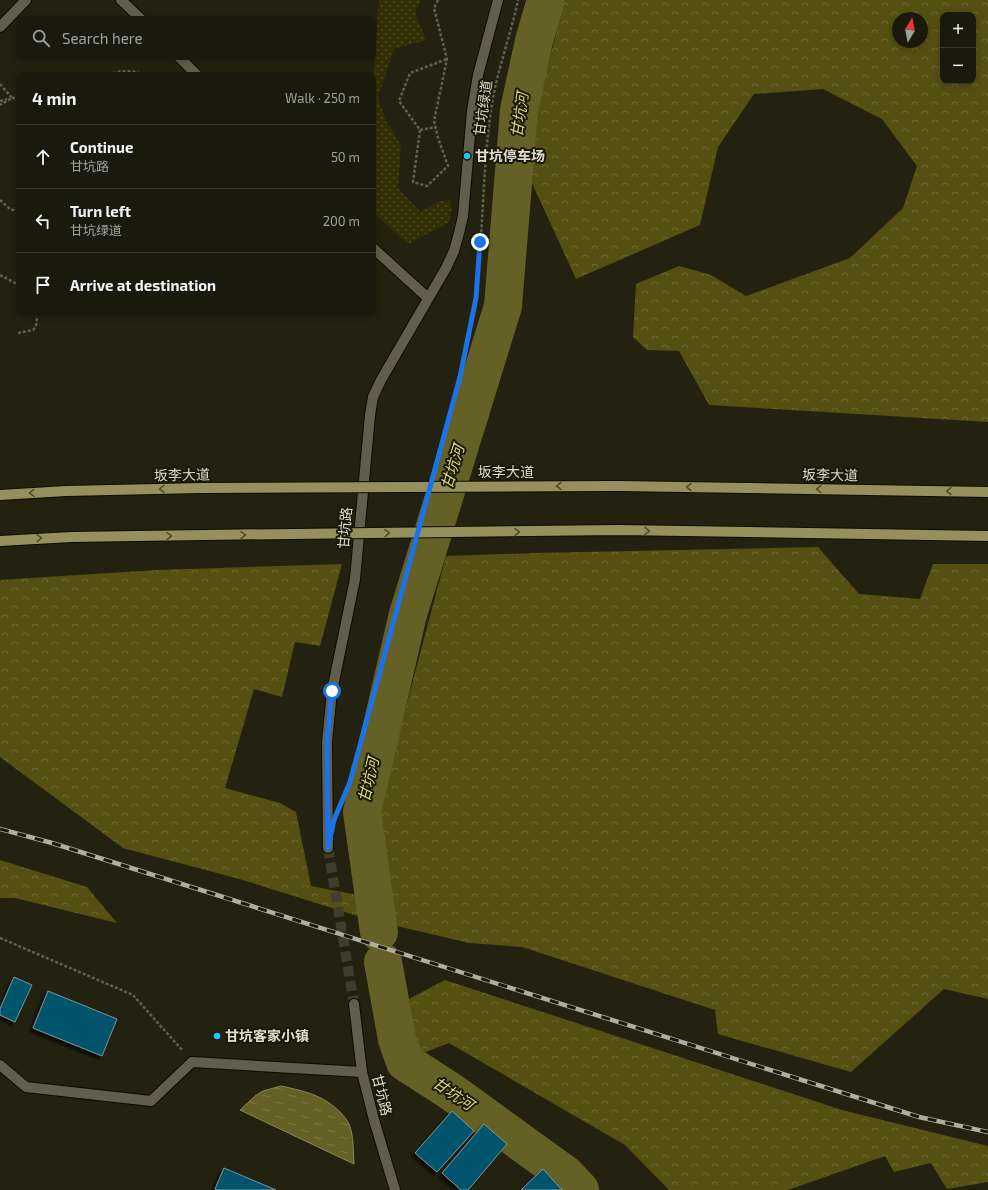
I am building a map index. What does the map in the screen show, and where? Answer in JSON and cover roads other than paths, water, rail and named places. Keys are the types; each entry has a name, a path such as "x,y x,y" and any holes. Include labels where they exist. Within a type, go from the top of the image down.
{"main road":[{"name":"坂李大道","path":"0,495 66,491 201,488 618,486 988,492"},
{"path":"0,541 71,536 619,530 988,536"}],"street":[{"path":"0,27 26,0"},
{"path":"121,0 138,16"},
{"name":"甘坑路","path":"328,848 327,742 332,691 354,579 373,397 381,380 454,251 463,216 474,96 478,75 498,0"},
{"path":"182,60 194,72"},
{"path":"376,251 428,298"},
{"name":"甘坑路","path":"354,1004 362,1072 374,1120 396,1190"},
{"path":"0,1064 26,1087 150,1101 192,1062 362,1072"}],"water":[{"path":"281,1086 313,1094 327,1101 341,1113 351,1129 354,1164 240,1110 255,1096 263,1091"}],"waterway":[{"name":"甘坑河","path":"379,932 362,812 408,614 503,306 519,110 534,41 546,0"},
{"name":"甘坑河","path":"383,962 397,1039 405,1062 453,1093 566,1175 580,1190"}],"tunnel":[{"path":"328,848 354,1004"}],"railway":[{"path":"0,829 52,843 919,1117 988,1132"}],"place":[{"name":"甘坑停车场","path":"467,156"},
{"name":"甘坑客家小镇","path":"217,1036"}]}
